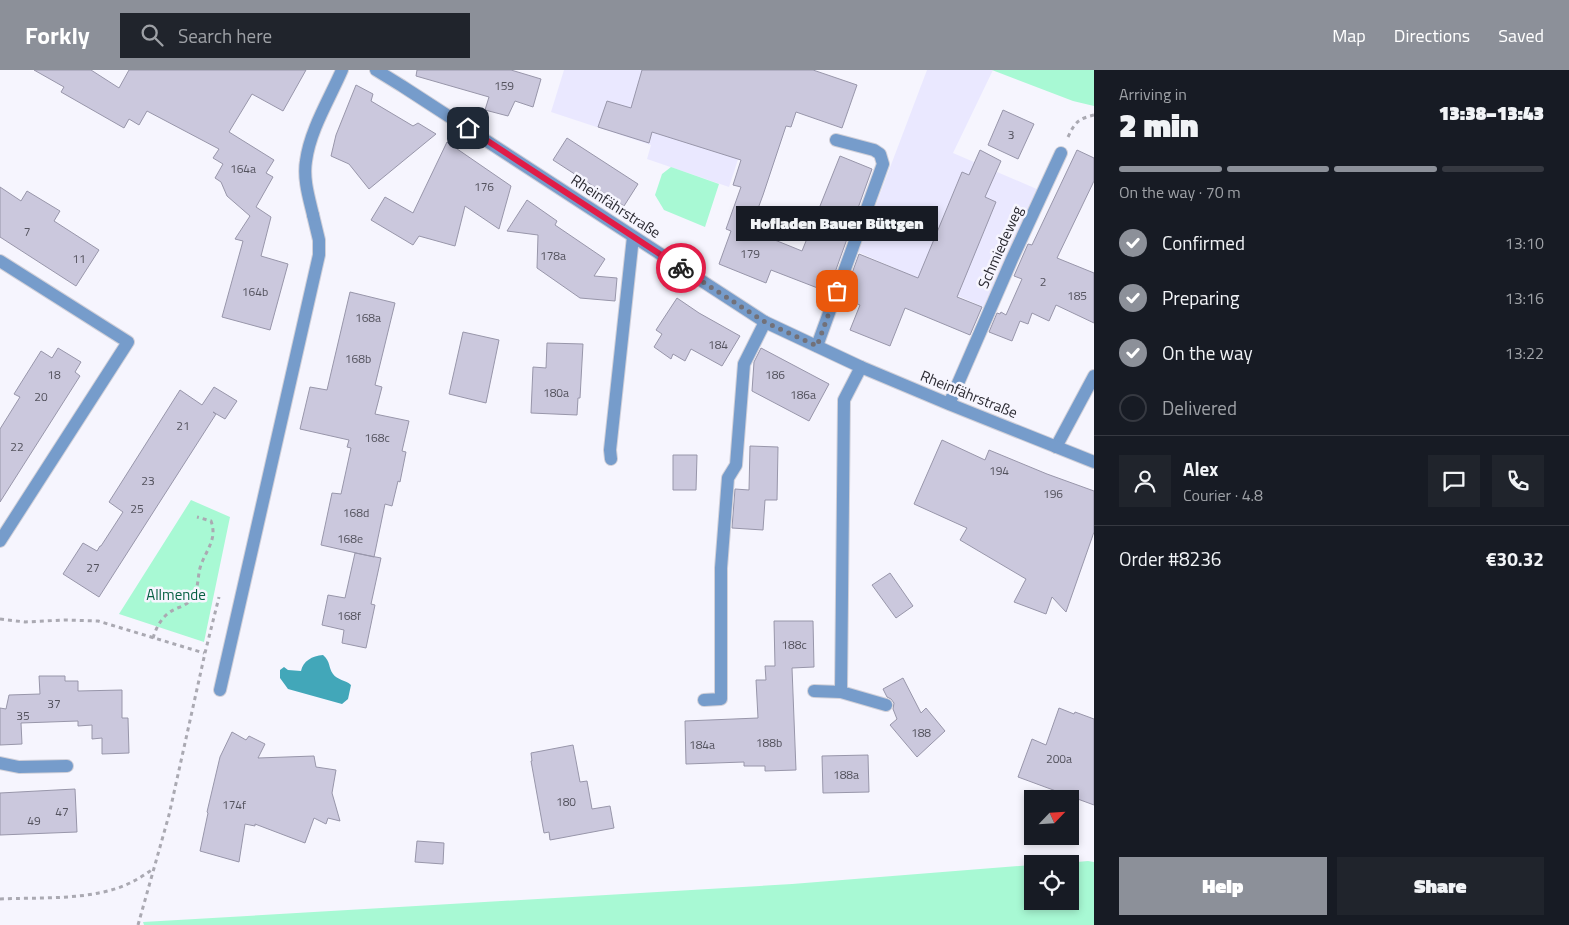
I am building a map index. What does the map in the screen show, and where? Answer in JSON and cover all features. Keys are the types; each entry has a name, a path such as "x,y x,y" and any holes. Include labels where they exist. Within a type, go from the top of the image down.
{"street":[{"path":"220,690 319,255 319,240 307,190 305,162 311,138 342,70"},
{"name":"Rheinfährstraße","path":"376,70 765,322 861,367 1094,462"},
{"path":"817,346 883,164 880,154 874,150 836,140"},
{"name":"Schmiedeweg","path":"949,404 1060,153"},
{"path":"611,458 610,450 633,237"},
{"path":"0,260 128,342 0,541"},
{"path":"704,700 722,700 721,568 728,478 736,465 744,364 765,322"},
{"path":"841,692 844,400 861,367"},
{"path":"1056,447 1094,376"},
{"path":"814,691 841,692 886,705"},
{"path":"0,764 67,766"}],"path":[{"path":"1060,153 1074,124 1082,118 1094,115"},
{"path":"153,638 161,621 169,613 190,601 198,587 199,571 203,558 210,548 213,526 211,521 197,518"},
{"path":"0,618 25,622 98,621 205,653 171,806 138,925"},
{"path":"0,899 75,896 106,891 130,883 154,869"}],"shaded area":[{"path":"564,70 767,70 729,187 647,159 651,145 551,112"},
{"path":"927,70 993,70 953,153 1039,190 988,309 858,252"}],"green space":[{"path":"992,70 1094,70 1094,106 1073,101"},
{"path":"671,167 719,184 705,227 664,210 655,195 662,174"},
{"name":"Allmende","path":"191,500 230,517 204,642 119,614"},
{"path":"1079,862 1094,862 1094,925 144,925 143,922 792,884 1024,866 1024,910 1079,910"}],"water":[{"path":"323,655 335,676 351,685 348,699 342,704 288,689 280,678 280,670 284,667 288,670 301,671 304,664 309,660"}],"building":[{"path":"34,70 91,70 119,88 129,70 306,70 283,111 252,94 229,132 274,160 266,173 273,177 256,207 271,217 261,256 288,264 270,330 222,317 243,241 235,239 250,216 227,196 221,182 215,178 223,164 213,158 219,149 147,111 139,125 129,119 124,128 61,92 64,87"},
{"path":"417,70 511,70 541,79 533,107 515,101 508,116 485,110 489,97 416,76"},
{"path":"642,70 813,70 857,85 842,128 796,112 791,127 786,126 750,230 802,251 840,156 872,169 828,292 771,270 766,283 719,264 731,231 726,229 741,187 733,185 741,160 652,132 649,143 598,127 607,101 631,108"},
{"path":"356,85 373,94 371,101 413,126 418,123 436,134 369,189 349,164 331,156 336,135"},
{"path":"1003,110 1034,124 1018,159 988,145"},
{"path":"567,138 638,184 624,206 553,160"},
{"path":"447,142 511,186 499,229 465,206 455,246 419,236 413,245 371,220 385,197 413,213"},
{"path":"980,150 1001,161 985,197 996,202 957,297 982,307 970,335 905,308 890,346 850,330 860,305 843,298 859,254 918,278 962,172 969,175"},
{"path":"1077,150 1094,158 1094,181 1057,258 1094,273 1094,323 1056,305 1049,321 1032,313 1028,324 1020,321 1012,341 989,332 997,313 1000,314 1001,312 1006,315 1022,279 1014,276 1028,244 1032,245"},
{"path":"0,187 21,201 27,191 60,211 54,221 99,250 76,286 0,237"},
{"path":"527,200 557,221 555,225 605,259 594,276 617,278 615,301 580,298 537,268 538,235 507,231"},
{"path":"350,292 395,303 375,385 382,387 375,414 409,421 402,451 406,452 400,482 398,481 392,506 385,504 374,557 321,545 332,493 341,494 351,448 347,447 349,440 300,429 310,387 327,390"},
{"path":"677,298 740,336 722,366 691,349 685,361 673,354 671,359 654,347 662,334 656,330"},
{"path":"463,332 499,340 486,403 449,394"},
{"path":"547,343 583,344 580,398 578,398 577,415 531,413 533,367 546,368"},
{"path":"58,348 81,362 75,372 80,376 0,502 0,429 20,397 14,394 41,351 52,358"},
{"path":"761,348 829,384 809,421 752,391 754,362"},
{"path":"214,387 237,401 225,419 213,412 216,414 99,597 63,574 83,543 97,551 123,512 109,502 180,390 202,405"},
{"path":"942,440 985,460 989,450 1094,491 1094,532 1066,612 1052,597 1046,614 1014,602 1026,579 960,540 967,528 914,504"},
{"path":"750,446 778,447 777,500 765,500 763,530 732,528 735,489 749,490"},
{"path":"673,455 697,455 696,490 673,490"},
{"path":"355,553 381,558 371,604 375,605 366,648 342,643 344,630 322,625 328,595 345,598"},
{"path":"890,573 913,606 896,618 872,585"},
{"path":"774,621 813,621 814,667 792,668 796,770 765,771 765,766 744,766 744,762 686,764 685,721 758,718 756,680 766,680 765,666 775,666"},
{"path":"39,676 65,676 65,681 78,681 78,691 122,690 122,718 128,718 129,753 102,754 102,738 92,739 92,725 78,726 78,721 21,723 22,744 0,745 0,708 6,709 9,695 40,694"},
{"path":"903,678 921,713 926,708 945,731 917,757 890,725 897,719 893,709 894,703 887,697 883,689"},
{"path":"1059,708 1094,719 1094,805 1079,799 1079,790 1053,790 1018,777 1032,739 1046,745"},
{"path":"232,732 246,740 249,736 265,744 258,758 314,756 316,767 336,770 332,793 340,821 328,818 326,824 314,818 305,843 255,824 255,826 245,824 239,862 200,851 220,757"},
{"path":"573,745 580,782 587,781 592,809 610,806 614,828 550,840 549,832 544,833 531,753"},
{"path":"868,755 869,792 823,793 822,756"},
{"path":"75,789 77,832 0,835 0,793"},
{"path":"417,841 444,843 443,864 415,862"}],"way so far":[{"path":"681,268 765,322 817,346 837,291"}],"place":[{"name":"Hofladen Bauer Büttgen","path":"837,291"}],"route":[{"path":"468,128 681,268"}]}
